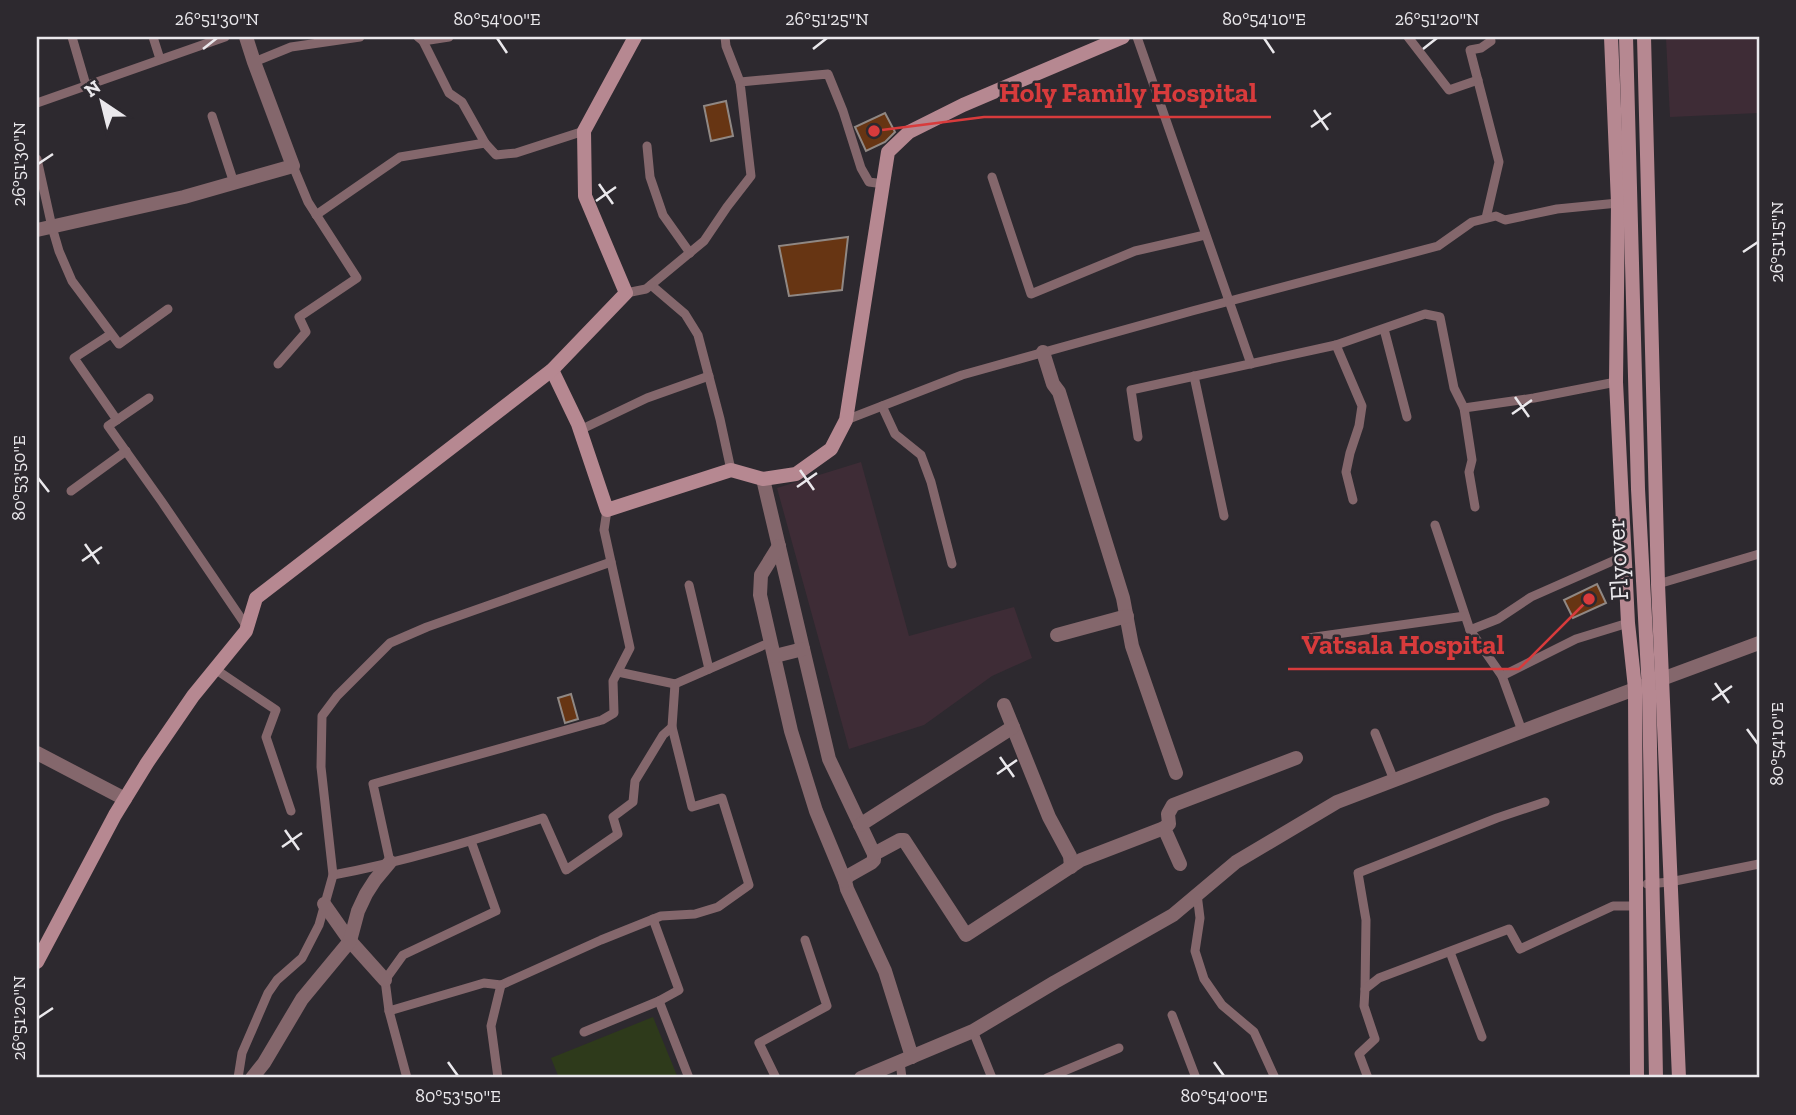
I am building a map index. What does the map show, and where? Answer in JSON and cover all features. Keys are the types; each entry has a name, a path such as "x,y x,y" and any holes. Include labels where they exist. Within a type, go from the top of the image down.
{"main road":[{"path":"37,962 125,799 177,718 246,631 256,598 552,370 626,293 585,196 584,131 635,37"},
{"path":"552,370 580,430 607,510 731,471 763,479 796,474 831,449 846,419 888,152 909,132 964,104 1123,37"},
{"path":"1611,37 1618,203 1616,382 1628,623 1635,688 1637,1078"},
{"name":"Flyover","path":"1626,37 1638,475 1649,691 1656,1078"},
{"path":"1644,37 1661,679 1679,1078"}],"street":[{"path":"37,230 184,197 293,166 246,37"},
{"path":"1043,352 1053,384 1059,392 1123,598 1132,646 1176,773"},
{"path":"763,479 829,758 874,854 871,863 848,876 845,881"},
{"path":"779,546 761,575 760,596 791,731 812,797 885,971 906,1060"},
{"path":"1057,635 1127,617"},
{"path":"861,1078 974,1031 1173,915 1236,862 1338,802 1759,643"},
{"path":"775,656 803,649"},
{"path":"1004,705 1049,817 1070,856 1071,867"},
{"path":"860,825 1013,727"},
{"path":"37,753 125,799"},
{"path":"874,854 904,840 966,934 1081,860 1164,828 1168,824 1168,814 1173,805 1296,758"},
{"path":"1164,828 1180,864"},
{"path":"252,1078 264,1063 302,999 350,941 366,894 390,862"},
{"path":"324,904 350,941 385,979"}],"lane":[{"path":"72,37 86,85"},
{"path":"153,37 160,59"},
{"path":"37,103 225,37"},
{"path":"254,62 291,47 328,39 360,37"},
{"path":"449,37 421,39 449,93 463,102 485,143 496,155 516,153 584,131"},
{"path":"626,293 646,289 704,241 751,176 740,82 725,37"},
{"path":"1137,37 1251,364"},
{"path":"1408,37 1449,90 1478,80"},
{"path":"1486,218 1499,162 1470,50 1481,48 1491,41 1490,37"},
{"path":"740,82 828,74 861,168 869,183 884,184"},
{"path":"212,116 234,183"},
{"path":"316,215 400,157 485,143"},
{"path":"648,146 650,177 663,215 690,253"},
{"path":"37,159 52,227 72,281 119,344 168,309"},
{"path":"278,364 306,332 299,317 357,278 308,202 293,166"},
{"path":"992,177 1031,294 1135,251 1205,235"},
{"path":"846,419 962,375 1438,246 1472,222 1486,218 1496,216 1505,219 1557,209 1618,203"},
{"path":"651,285 685,314 698,335 731,471"},
{"path":"1138,437 1130,390 1336,345 1425,314 1440,317 1454,388 1464,408 1472,460 1469,472 1475,507"},
{"path":"1384,329 1407,418"},
{"path":"111,334 74,358 117,420"},
{"path":"1336,345 1362,406 1346,472 1353,500"},
{"path":"580,430 647,398 709,376"},
{"path":"1194,376 1224,516"},
{"path":"1464,408 1616,382"},
{"path":"149,398 108,426 247,627"},
{"path":"882,406 895,434 921,455 931,482 952,564"},
{"path":"71,491 126,451"},
{"path":"390,862 373,784 602,720 614,713 613,681 630,648 604,530 607,510"},
{"path":"1435,525 1470,630 1502,676 1522,731"},
{"path":"1658,584 1759,554"},
{"path":"1470,630 1497,619 1531,597 1624,556"},
{"path":"238,1078 242,1053 259,1011 277,980 302,958 319,925 333,875 321,767 322,716 337,696 390,643 427,627 611,562"},
{"path":"689,585 709,669"},
{"path":"1308,638 1465,616"},
{"path":"1502,676 1576,639 1628,623"},
{"path":"618,672 675,684 764,645"},
{"path":"215,669 276,710 266,737 291,811"},
{"path":"389,1011 484,983 501,985 661,916 695,914 718,907 749,885 722,798 692,807 672,727 675,684"},
{"path":"333,875 369,869 543,818 566,870 618,834 612,817 633,802 635,781 663,735 672,727"},
{"path":"1375,733 1394,780"},
{"path":"1368,1078 1359,1054 1375,1039 1364,1006 1366,920 1358,873 1545,802"},
{"path":"407,1078 389,1011 385,979 403,956 496,911 471,841"},
{"path":"1636,885 1670,882 1759,864"},
{"path":"1197,894 1200,918 1195,951 1203,979 1222,1005 1254,1032 1275,1078"},
{"path":"1365,989 1379,978 1508,929 1520,949 1613,906 1637,906"},
{"path":"584,1032 679,990 653,919"},
{"path":"776,1078 759,1043 827,1006 805,940"},
{"path":"1450,952 1482,1037"},
{"path":"498,1078 491,1026 501,985"},
{"path":"659,1001 689,1078"},
{"path":"1172,1015 1196,1078"},
{"path":"974,1031 992,1078"},
{"path":"1047,1078 1119,1048"},
{"path":"902,1078 906,1060"}],"shaded area":[{"path":"1759,37 1759,113 1670,117 1666,38"},
{"path":"861,462 909,636 1014,607 1032,658 992,676 924,725 849,749 777,488"}],"green space":[{"path":"653,1017 678,1078 559,1078 551,1058"}],"building":[{"path":"726,101 733,136 711,141 704,106"},
{"path":"885,113 895,132 885,142 866,151 855,127"},
{"path":"848,237 842,290 789,296 779,246"},
{"path":"1597,584 1606,603 1573,618 1564,600"},
{"path":"571,694 578,719 565,723 558,698"}],"place":[{"name":"Holy Family Hospital","path":"874,131"},
{"name":"Vatsala Hospital","path":"1589,599"}]}
